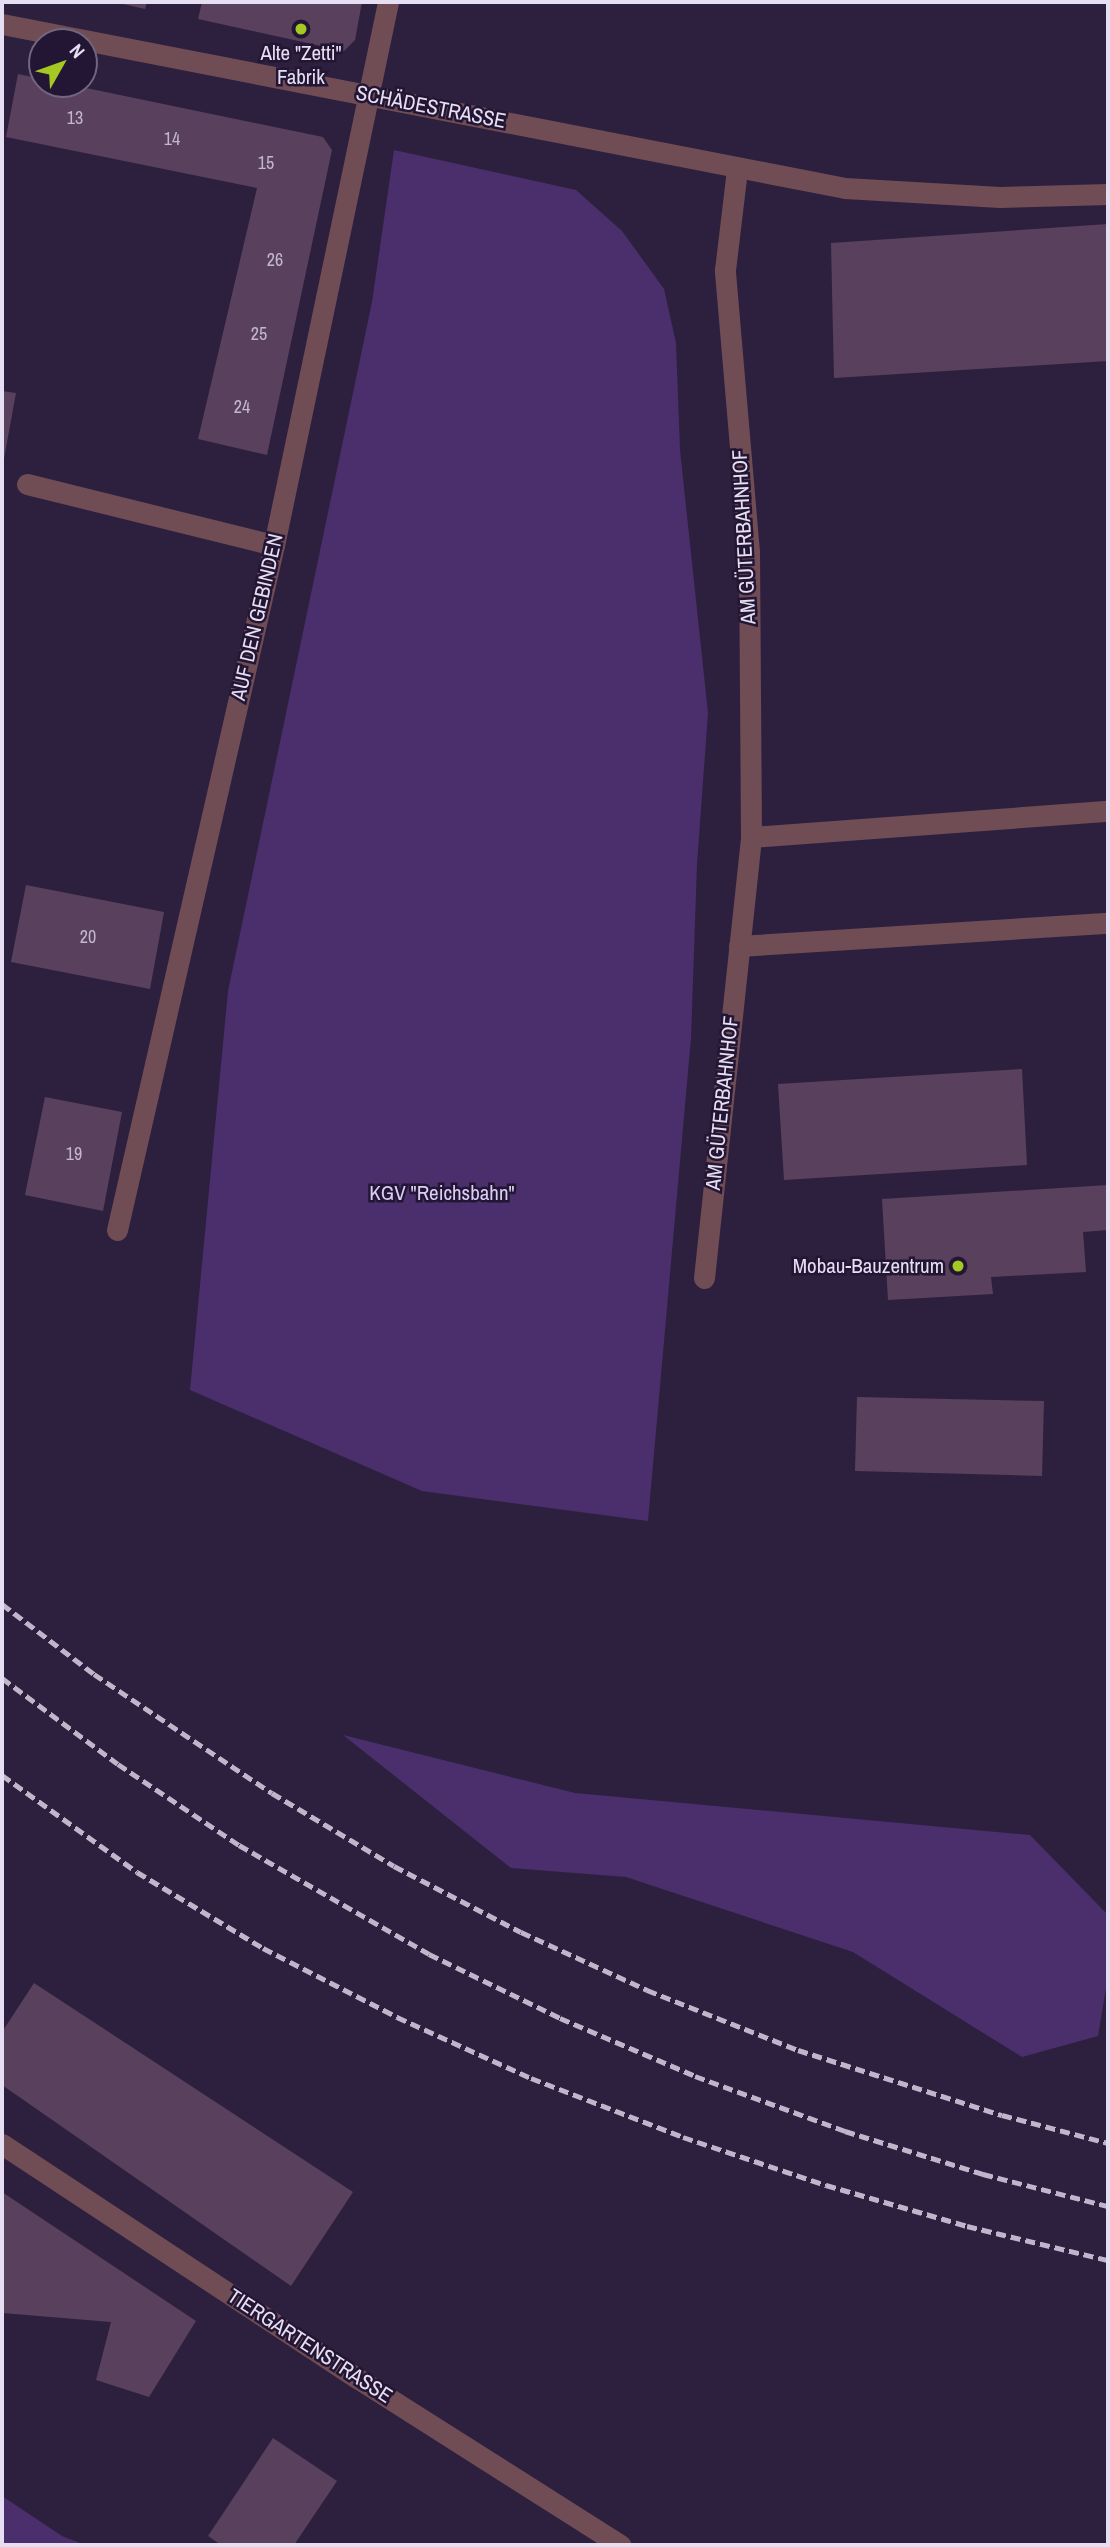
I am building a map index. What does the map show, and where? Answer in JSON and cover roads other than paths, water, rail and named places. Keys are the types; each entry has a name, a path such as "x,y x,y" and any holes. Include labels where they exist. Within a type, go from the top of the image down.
{"street":[{"name":"AUF DEN GEBINDEN","path":"117,1230 274,545 388,2"},
{"name":"SCHÄDESTRASSE","path":"2,24 368,94 737,169"},
{"path":"737,169 845,188 898,193 1049,198 1108,194"},
{"name":"AM GÜTERBAHNHOF","path":"704,1278 751,837 749,552 725,270 737,169"},
{"path":"27,484 274,545"},
{"path":"751,837 1108,811"},
{"path":"739,946 1108,923"},
{"name":"TIERGARTENSTRASSE","path":"2,2144 357,2378 620,2545"}],"railway":[{"path":"2,1604 94,1674 272,1793 394,1866 521,1932 647,1990 798,2050 1002,2115 1108,2143"},
{"path":"2,1678 118,1764 239,1845 429,1954 560,2018 695,2076 845,2131 983,2174 1108,2206"},
{"path":"2,1775 137,1872 263,1948 397,2017 531,2078 683,2137 826,2185 967,2226 1108,2260"}],"place":[{"name":"Alte \"Zetti\" Fabrik","path":"301,29"},
{"name":"Mobau-Bauzentrum","path":"958,1266"}],"park label":[{"name":"KGV \"Reichsbahn\"","path":"442,1193"}]}
